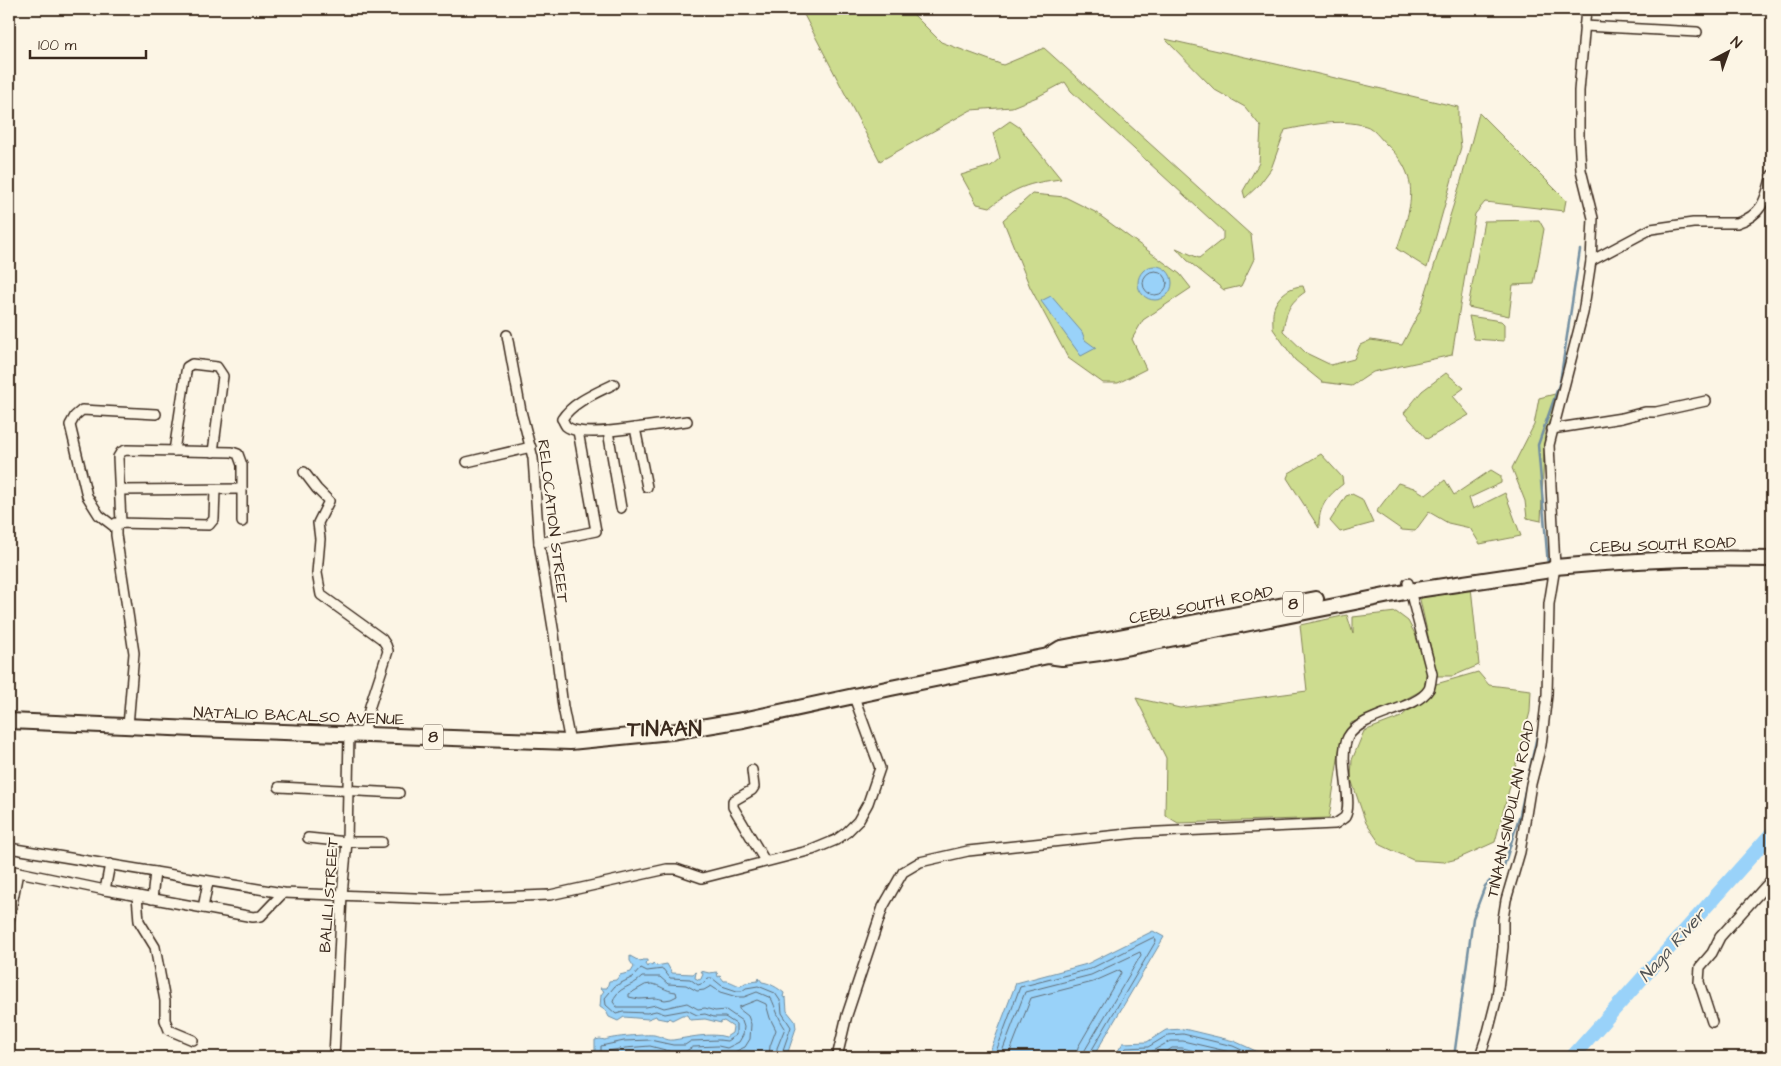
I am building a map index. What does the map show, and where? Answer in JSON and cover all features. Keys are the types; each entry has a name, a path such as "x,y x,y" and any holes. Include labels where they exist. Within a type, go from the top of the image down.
{"highway":[{"name":"CEBU SOUTH ROAD","path":"854,697 1048,656 1061,648 1409,587 1462,573 1624,560 1772,559"},
{"name":"NATALIO BACALSO AVENUE","path":"9,721 570,742 688,730 854,697"}],"street":[{"name":"TINAAN-SINDULAN ROAD","path":"1482,1050 1497,997 1504,947 1503,919 1506,900 1517,865 1531,784 1541,745 1547,696 1550,604 1548,567 1549,445 1579,332 1591,262 1593,218 1581,170 1579,136 1579,91 1586,9"},
{"path":"1584,26 1697,32"},
{"path":"1591,262 1651,229 1693,223 1738,223 1744,221 1762,206 1768,195 1772,175"},
{"name":"RELOCATION STREET","path":"507,335 521,411 531,447 535,476 539,543 554,634 563,707 570,742"},
{"path":"174,451 187,367 192,364 217,367 223,376 213,452"},
{"path":"614,384 567,411 562,419 566,426 578,431 608,431 687,421"},
{"path":"1552,429 1622,418 1645,412 1662,411 1706,401"},
{"path":"156,414 82,410 75,416 70,425 87,496 99,515 118,525 209,525 214,519 215,490"},
{"path":"635,428 647,487"},
{"path":"539,543 596,530 578,431"},
{"path":"608,431 621,508"},
{"path":"467,462 531,447"},
{"path":"128,726 134,653 118,525 120,490 118,458 121,452 126,450 232,452 238,454 242,465 242,522"},
{"path":"304,472 329,501 318,523 320,539 317,573 322,595 382,639 388,651 370,706 364,734"},
{"path":"120,490 242,489"},
{"path":"837,1057 847,1015 883,907 902,872 920,862 968,851 1137,833 1335,824 1345,817 1348,807 1343,768 1347,738 1356,727 1420,698 1429,688 1432,674 1409,587"},
{"path":"9,848 283,894 442,899 550,895 667,869 702,878 812,850 836,840 858,821 868,803 880,768 854,697"},
{"name":"BALILI STREET","path":"334,1057 342,895 347,842 349,734"},
{"path":"752,770 754,787 733,801 733,807 765,861"},
{"path":"279,787 347,792 399,793"},
{"path":"308,838 347,842 382,842"},
{"path":"105,890 110,864"},
{"path":"9,870 253,917 261,916 283,894"},
{"path":"9,921 18,872"},
{"path":"152,899 155,872"},
{"path":"1712,1022 1699,982 1700,967 1712,953 1720,937 1772,879"},
{"path":"203,908 208,882"},
{"path":"137,896 139,921 154,947 165,1001 165,1020 169,1030 193,1040"}],"green space":[{"path":"801,9 908,9 941,42 1003,65 1044,48 1251,235 1254,259 1241,286 1224,290 1187,260 1176,248 1199,258 1223,239 1223,231 1071,91 1065,82 1037,97 1012,107 971,110 880,161"},
{"path":"1165,39 1458,107 1461,147 1427,268 1397,249 1409,207 1411,194 1409,181 1398,157 1374,131 1366,126 1335,122 1285,130 1271,169 1259,185 1245,198 1243,191 1259,163 1261,127 1245,107 1215,90"},
{"path":"1479,113 1566,200 1564,211 1485,202 1475,214 1452,355 1373,372 1352,386 1322,382 1295,360 1273,329 1273,310 1277,301 1290,289 1303,286 1305,292 1289,308 1283,331 1306,353 1331,365 1354,359 1360,345 1371,340 1402,345 1420,311 1461,181"},
{"path":"1010,121 1019,127 1061,179 1040,182 1015,190 990,207 977,204 961,175 991,166 1000,158 993,133"},
{"path":"1032,194 1065,197 1095,212 1180,274 1191,288 1143,320 1132,339 1146,369 1118,383 1103,383 1068,358 1030,287 1003,220"},
{"path":"1539,220 1544,229 1534,284 1513,285 1509,316 1468,307 1484,221"},
{"path":"1469,316 1501,321 1504,324 1504,341 1474,339"},
{"path":"1446,373 1464,388 1453,396 1469,415 1427,439 1404,413 1422,391"},
{"path":"1559,393 1553,414 1545,431 1541,521 1527,518 1525,501 1512,468 1534,425 1539,398"},
{"path":"1321,454 1342,477 1343,484 1325,502 1320,514 1319,528 1287,478 1289,473"},
{"path":"1491,470 1501,476 1501,483 1469,498 1473,509 1505,493 1521,536 1480,544 1470,528 1448,523 1429,512 1415,531 1402,530 1376,512 1398,483 1414,488 1426,495 1445,480 1454,495"},
{"path":"1352,494 1362,499 1373,523 1340,532 1330,521 1346,496"},
{"path":"1471,587 1479,665 1453,676 1437,676 1419,595"},
{"path":"1396,612 1408,621 1415,634 1427,669 1424,689 1391,707 1351,723 1339,752 1329,818 1178,823 1165,815 1166,758 1136,698 1180,708 1307,691 1300,625 1347,615 1353,634 1353,617"},
{"path":"1478,672 1489,685 1531,690 1530,712 1495,842 1457,859 1445,862 1413,860 1381,845 1366,823 1351,779 1352,760 1364,731 1401,717 1436,684"}],"water":[{"path":"1155,266 1162,267 1167,271 1171,276 1171,290 1167,295 1162,299 1155,300 1148,299 1143,295 1139,290 1138,283 1139,276 1143,271 1148,267"},
{"path":"1051,296 1082,332 1085,340 1096,348 1081,356 1041,301"},
{"path":"1153,931 1164,937 1093,1057 988,1057 1016,983 1087,964"},
{"path":"630,956 641,962 647,960 645,964 647,967 649,964 652,966 653,963 656,966 667,964 672,973 693,974 696,972 695,978 699,980 703,974 701,971 717,972 718,977 720,976 724,981 741,986 745,983 758,981 759,978 762,982 777,988 784,993 783,997 786,998 787,1011 795,1021 796,1028 788,1057 596,1057 595,1040 600,1039 650,1035 671,1040 706,1035 726,1037 732,1033 733,1027 724,1021 721,1023 705,1019 690,1020 687,1015 682,1015 672,1020 669,1018 667,1020 657,1018 656,1016 648,1019 624,1017 618,1021 609,1017 606,1011 600,1007 601,995 604,991 600,988 607,988 609,981 616,980 620,975 631,972 634,967 630,961"},
{"path":"1184,1029 1234,1041 1269,1057 1114,1057 1123,1043 1147,1042 1166,1030"}],"waterway":[{"path":"1548,565 1538,445 1560,382 1580,250"},
{"path":"1454,1057 1473,918 1485,886 1504,866 1520,814 1539,727"},
{"name":"Naga River","path":"1572,1057 1772,833"}],"district":[{"name":"TINAAN","path":"665,729"}]}
